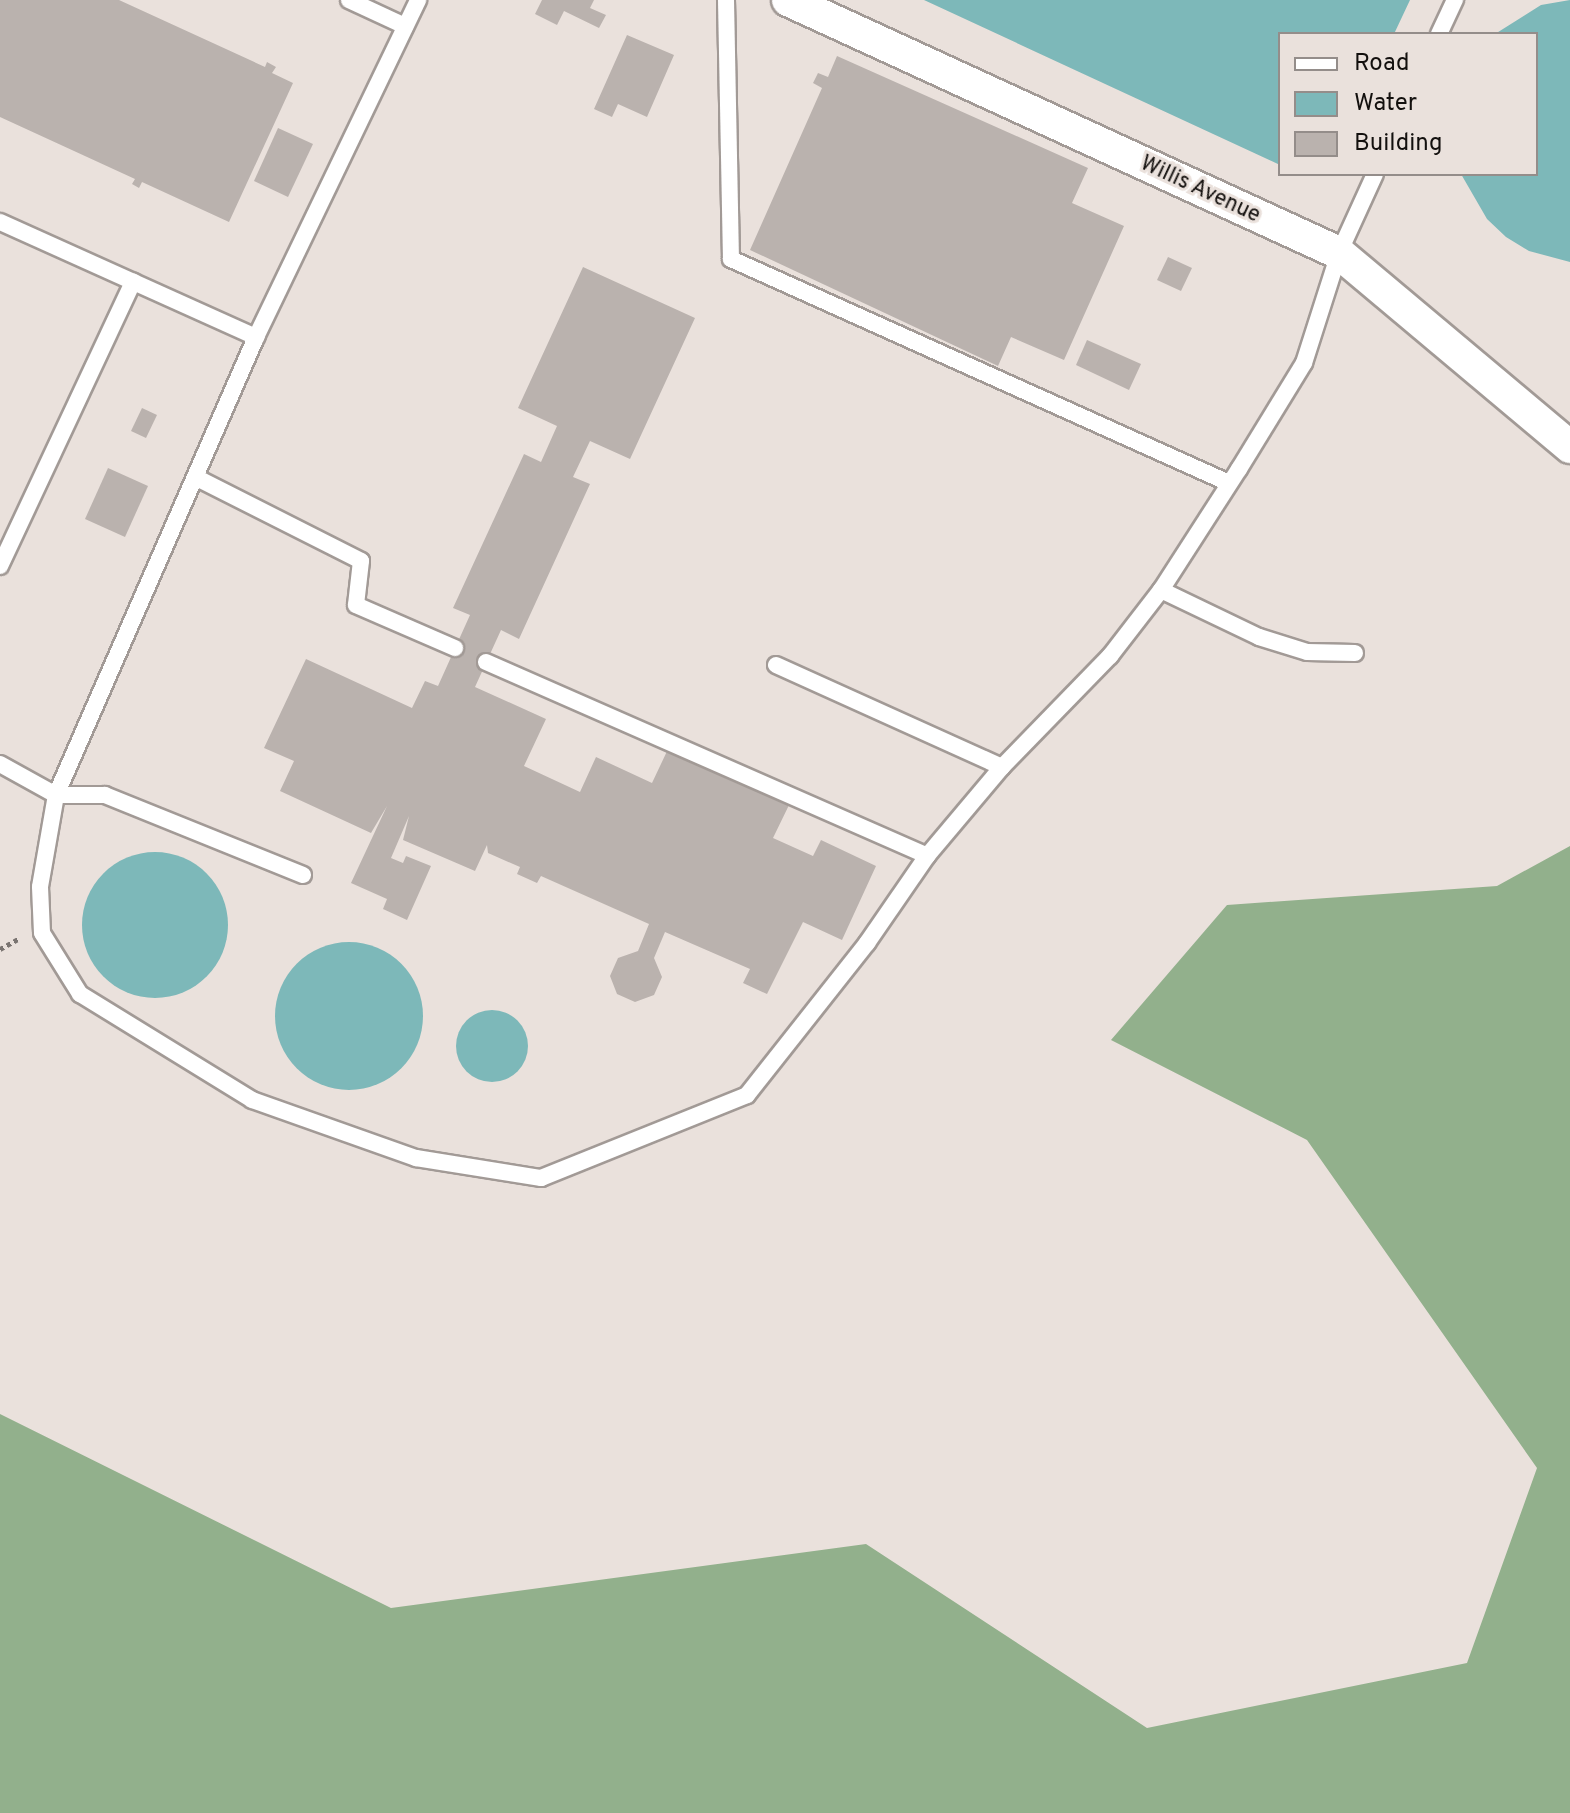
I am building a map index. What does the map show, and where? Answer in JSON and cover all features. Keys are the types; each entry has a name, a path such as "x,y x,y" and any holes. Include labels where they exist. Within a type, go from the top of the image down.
{"street":[{"name":"Willis Avenue","path":"788,0 1339,253 1570,447"}],"lane":[{"path":"349,0 405,26"},
{"path":"418,0 256,337 56,795 40,887 42,933 80,994 252,1100 416,1158 541,1178 747,1095 867,943 927,856 1002,767 1110,656 1161,590 1304,363 1339,253 1374,176"},
{"path":"726,0 731,259 1229,483"},
{"path":"1440,32 1455,0"},
{"path":"0,222 256,337"},
{"path":"0,566 133,282"},
{"path":"195,477 361,561 356,605 455,648"},
{"path":"1161,590 1259,637 1307,652 1355,653"},
{"path":"486,662 927,856"},
{"path":"776,665 1002,767"},
{"path":"0,764 56,795 105,795 303,875"}],"green space":[{"path":"1570,846 1570,1813 0,1813 0,1414 391,1608 866,1544 1147,1728 1467,1663 1537,1468 1307,1140 1111,1040 1227,905 1497,886"}],"water":[{"path":"924,0 1410,0 1395,32 1278,32 1278,164"},
{"path":"1570,0 1570,262 1529,251 1506,237 1487,219 1462,176 1538,176 1538,32 1498,32 1541,5"},
{"path":"155,852 183,858 206,874 222,897 228,925 222,953 206,976 183,992 155,998 127,992 104,976 88,953 82,925 88,897 104,874 127,858"},
{"path":"349,942 377,948 401,964 417,988 423,1016 417,1044 401,1068 377,1084 349,1090 321,1084 297,1068 281,1044 275,1016 281,988 297,964 321,948"},
{"path":"492,1010 512,1016 522,1026 528,1046 522,1066 512,1076 492,1082 472,1076 462,1066 456,1046 462,1026 472,1016"}],"building":[{"path":"0,0 119,0 265,67 267,62 276,67 272,73 293,83 229,222 142,182 139,188 132,184 135,179 0,117"},
{"path":"542,0 594,0 590,8 606,15 599,28 564,11 557,25 535,14"},
{"path":"627,35 674,55 647,117 618,104 612,117 594,109"},
{"path":"837,56 1088,168 1072,203 1124,226 1064,360 1011,337 998,366 750,250 822,88 813,83 818,73 828,77"},
{"path":"278,128 313,144 288,197 254,181"},
{"path":"1168,257 1192,268 1181,291 1157,280"},
{"path":"583,267 695,318 630,459 590,441 573,477 590,484 519,639 501,630 475,687 546,719 524,766 580,792 596,757 652,783 669,747 790,803 773,838 813,856 821,840 876,866 842,940 803,922 767,994 743,983 750,969 665,932 654,958 662,977 654,995 635,1002 617,994 610,976 618,958 638,951 649,924 541,876 537,883 517,874 520,867 488,853 487,845 475,871 403,840 409,816 391,858 403,863 406,856 431,866 407,920 383,909 387,899 351,883 387,806 371,833 280,791 294,761 264,748 306,659 412,708 425,681 438,686 470,615 453,608 524,454 541,462 557,426 518,408"},
{"path":"1087,340 1141,364 1129,390 1076,365"},
{"path":"142,408 157,415 146,438 131,431"},
{"path":"108,468 148,486 125,537 85,519"}]}
